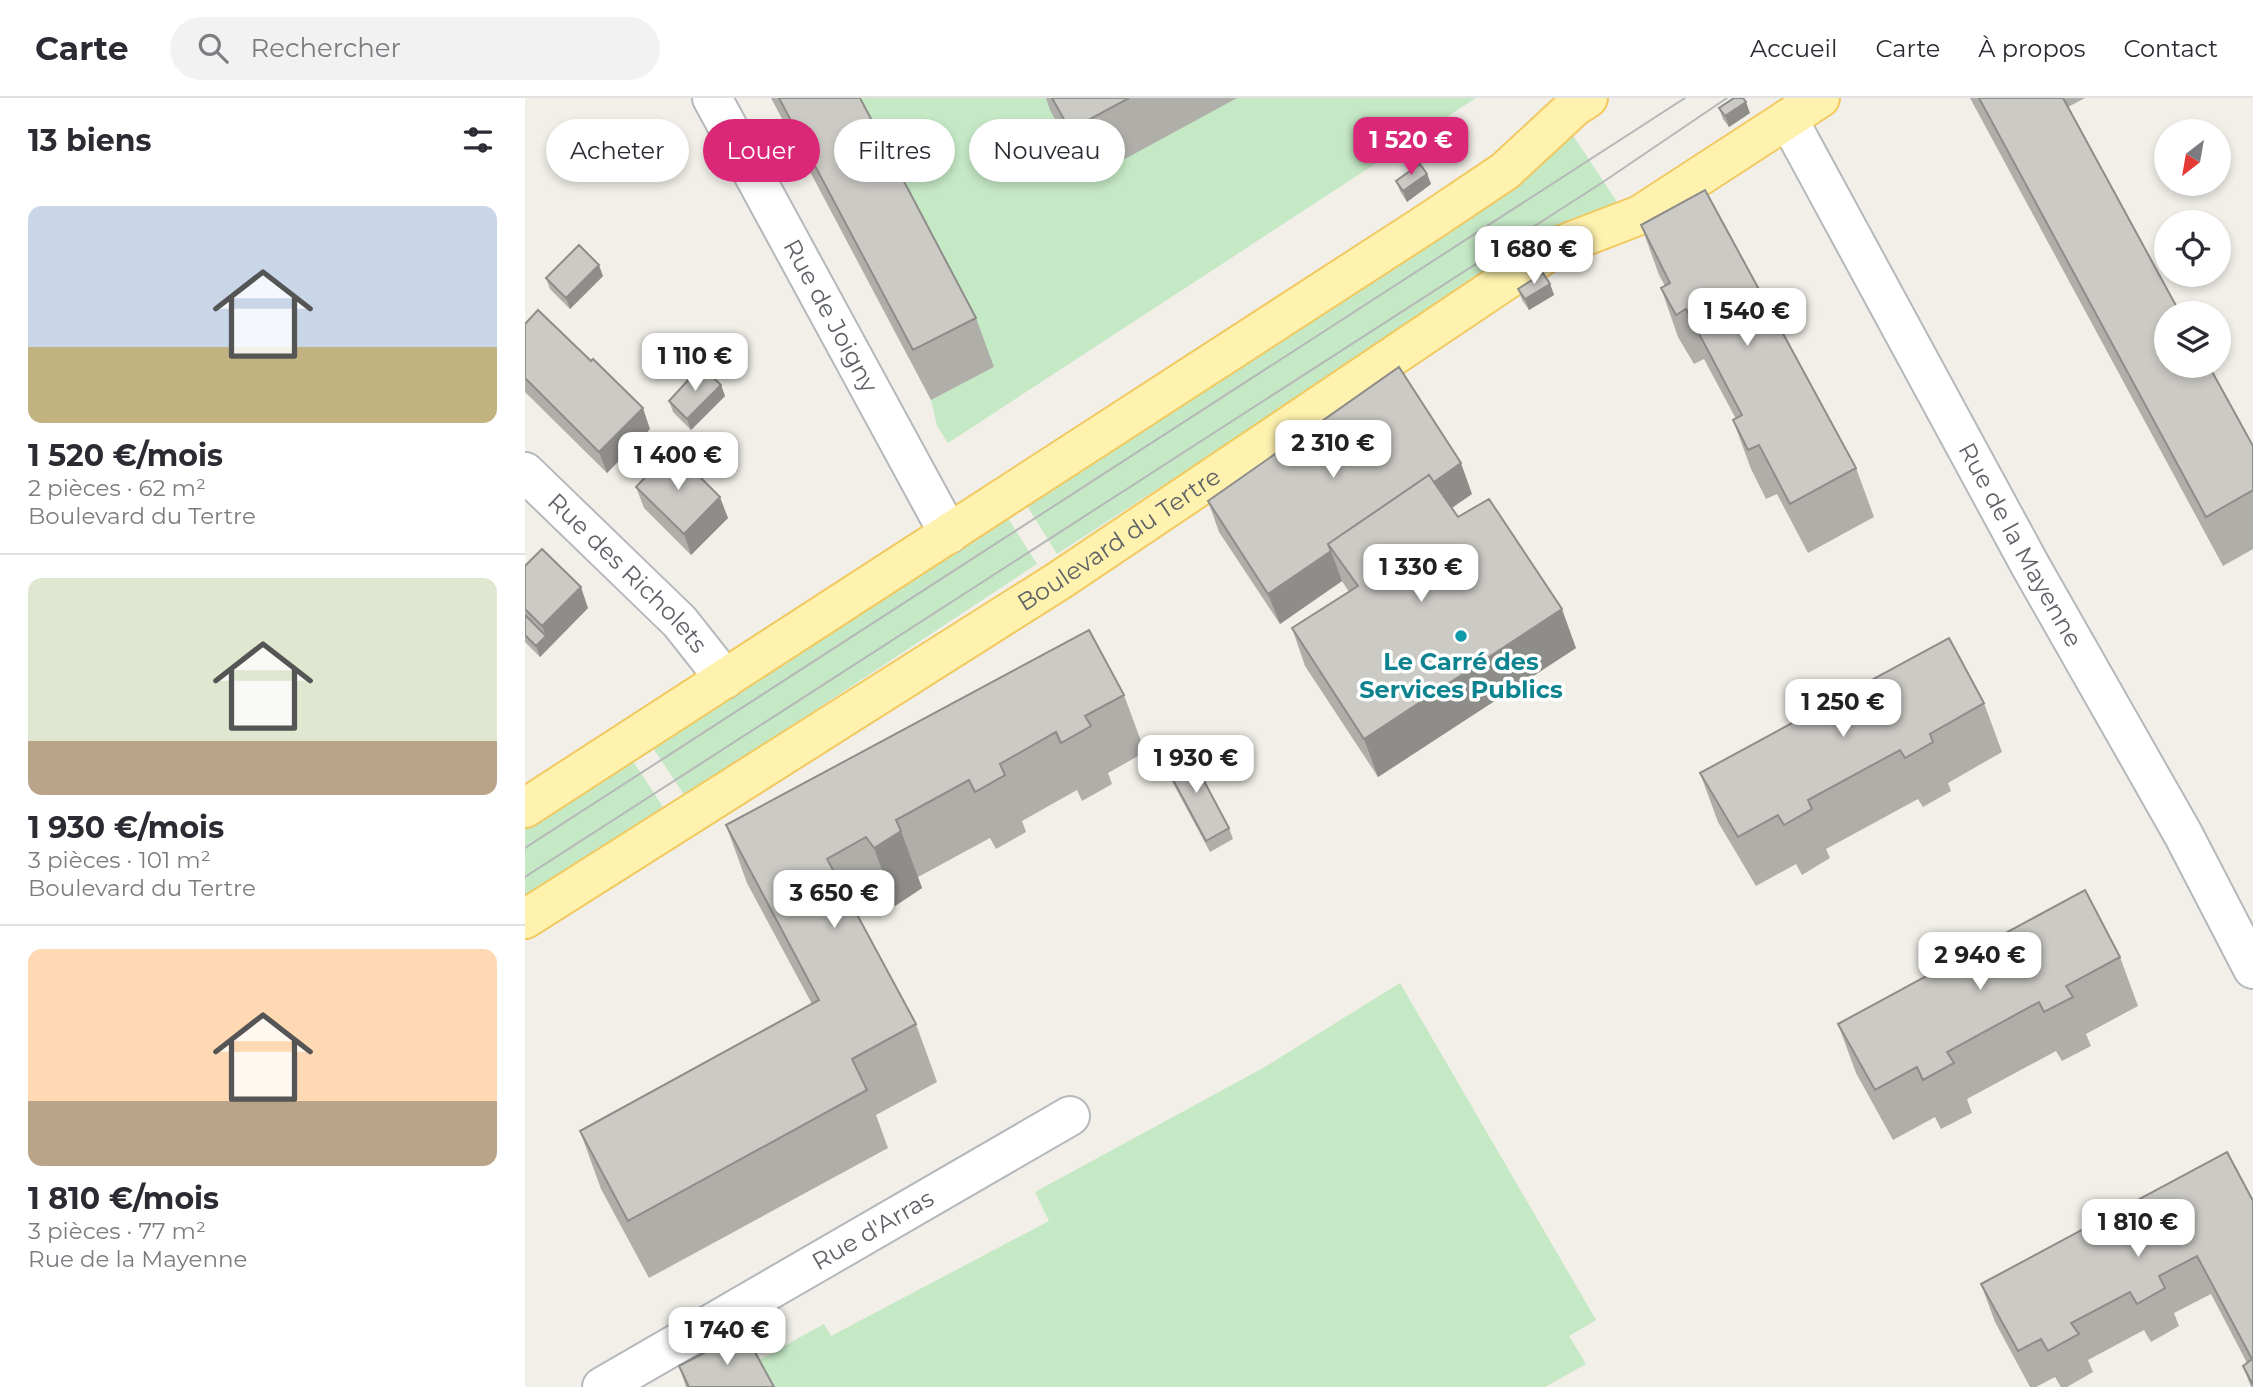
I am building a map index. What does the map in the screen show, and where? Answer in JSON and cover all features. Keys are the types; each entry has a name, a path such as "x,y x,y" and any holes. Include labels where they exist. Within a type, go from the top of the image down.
{"main road":[{"path":"525,808 1505,171 1574,107 1588,98"},
{"name":"Boulevard du Tertre","path":"525,919 1060,580 1554,248 1640,215 1820,98"}],"street":[{"name":"Rue de Joigny","path":"712,98 949,534"},
{"name":"Rue de la Mayenne","path":"1787,119 2129,746 2183,834 2253,969"},
{"name":"Rue des Richolets","path":"525,472 680,622 725,679"},
{"name":"Rue d'Arras","path":"602,1387 1070,1116"}],"green space":[{"path":"852,98 1476,98 948,443 937,426 931,400 994,367 896,182 955,182 955,119 863,119"},
{"path":"1570,131 1619,205 1540,241 1057,554 1024,501"},
{"path":"1004,512 1037,564 685,796 651,745"},
{"path":"629,755 663,807 525,897 525,822"},
{"path":"1400,983 1596,1320 1569,1336 1586,1364 1545,1387 769,1387 755,1362 824,1324 831,1336 1049,1221 1035,1192 1263,1068"}],"building":[{"path":"779,98 860,98 871,119 834,119 834,182 904,182 976,318 913,350 820,175 820,119 790,119"},
{"path":"1052,98 1129,98 1090,119 1064,119"},
{"path":"1734,98 1743,98 1746,102 1725,116 1719,108"},
{"path":"1979,98 2063,98 2154,265 2154,287 2166,287 2173,301 2154,301 2154,378 2216,378 2253,446 2253,490 2206,517"},
{"path":"1420,164 1427,174 1403,191 1396,181"},
{"path":"1705,190 1856,468 1790,504 1759,445 1748,450 1733,420 1742,415 1686,309 1676,315 1661,288 1670,283 1641,225"},
{"path":"579,245 599,265 566,298 546,278"},
{"path":"1543,273 1550,284 1525,299 1518,289"},
{"path":"538,310 643,408 599,452 525,378 525,324"},
{"path":"701,366 721,385 687,419 669,401"},
{"path":"1399,367 1461,463 1434,482 1429,475 1328,544 1331,551 1268,594 1208,501"},
{"path":"672,449 720,497 684,534 636,487"},
{"name":"Le Carré des Services Publics","path":"1429,475 1458,517 1489,499 1562,609 1364,739 1292,628 1358,586 1328,544"},
{"path":"542,549 581,587 542,626 525,609 525,566"},
{"path":"525,615 546,636 536,646 525,635"},
{"path":"1089,630 1124,695 1085,716 1091,726 1061,743 1056,732 1000,764 1005,775 975,792 969,780 896,820 901,831 874,848 866,837 827,859 916,1024 852,1059 867,1090 628,1221 580,1131 819,1000 726,825"},
{"path":"1949,638 1984,703 1930,734 1933,742 1905,758 1900,750 1808,800 1812,809 1784,825 1778,815 1738,837 1700,773"},
{"path":"1187,749 1229,828 1206,841 1163,761"},
{"path":"2085,890 2120,957 2066,986 2073,997 2044,1012 2039,1002 1947,1052 1954,1063 1923,1080 1917,1067 1875,1090 1838,1024"},
{"path":"2227,1152 2253,1201 2253,1385 2243,1366 2252,1359 2197,1256 2159,1276 2165,1288 2137,1304 2130,1292 2071,1323 2079,1334 2048,1351 2041,1339 2018,1351 1981,1284"},
{"path":"744,1332 774,1387 689,1387 679,1366"}],"tram line":[{"path":"525,848 1685,98"},
{"path":"525,877 1603,182 1727,98"}],"place":[{"name":"Le Carré des Services Publics","path":"1461,636"}]}
